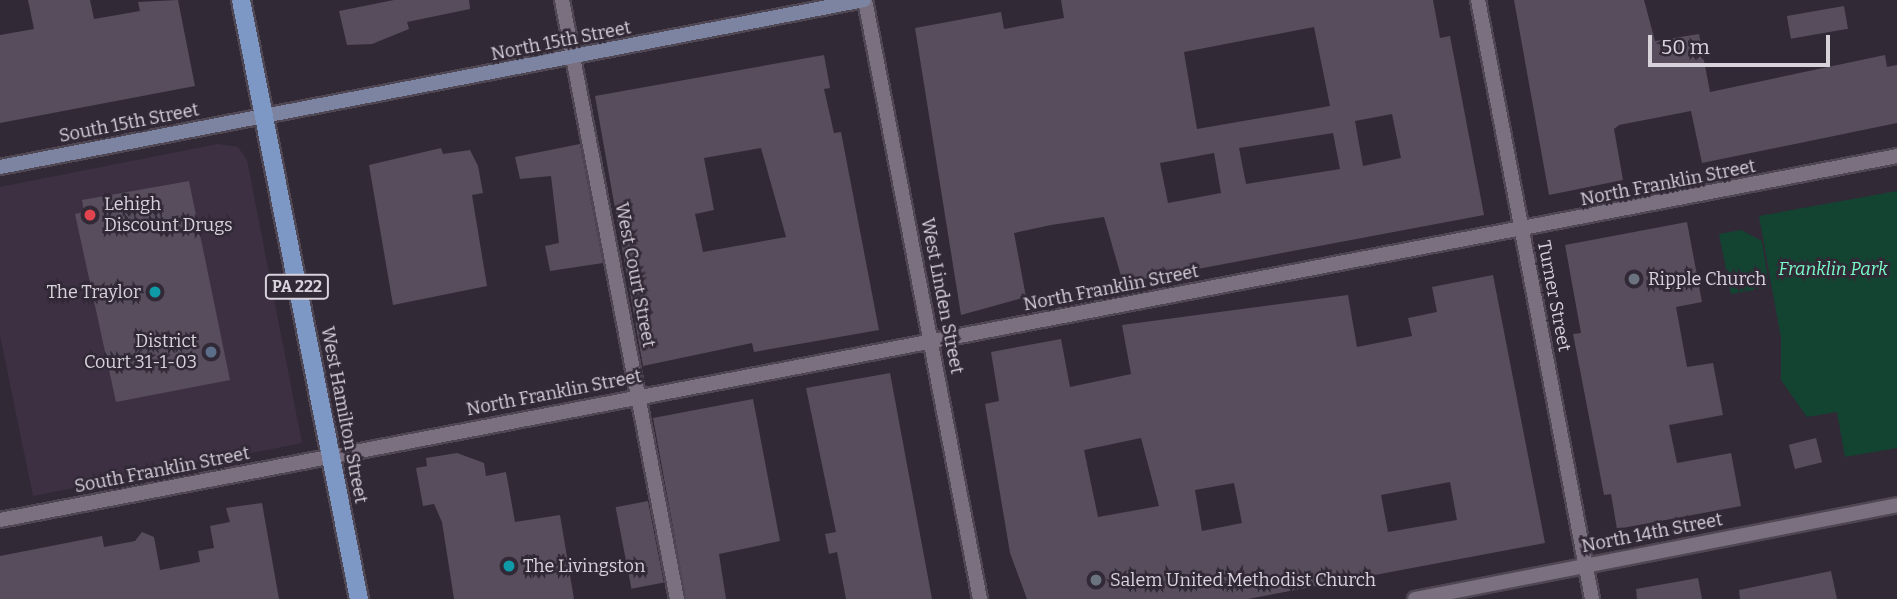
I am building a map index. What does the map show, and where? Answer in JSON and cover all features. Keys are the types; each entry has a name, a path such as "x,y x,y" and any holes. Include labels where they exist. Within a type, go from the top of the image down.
{"main road":[{"name":"PA 222","path":"241,0 264,116"},
{"name":"North 15th Street","path":"264,116 865,0"},
{"name":"South 15th Street","path":"0,167 264,116"},
{"name":"West Hamilton Street","path":"264,116 359,599"}],"street":[{"name":"West Court Street","path":"562,0 677,599"},
{"name":"West Linden Street","path":"865,0 980,599"},
{"name":"Turner Street","path":"1478,0 1592,599"},
{"name":"North Franklin Street","path":"332,457 638,396 1521,230 1897,156"},
{"name":"South Franklin Street","path":"0,520 332,457"},
{"name":"North 14th Street","path":"1415,599 1897,505"}],"shaded area":[{"path":"218,144 238,147 247,160 302,443 33,496 0,335 0,187"}],"green space":[{"name":"Franklin Park","path":"1897,191 1897,448 1845,457 1837,412 1807,417 1781,380 1781,338 1759,216"},
{"path":"1741,230 1762,241 1769,287 1731,294 1719,234"}],"building":[{"path":"28,0 90,0 94,19 140,11 138,2 178,0 195,86 0,123 0,35 34,29"},
{"path":"394,0 469,0 470,9 407,22 409,29 372,44 347,45 339,11"},
{"path":"1061,0 1433,0 1440,38 1450,36 1484,215 1123,283 1104,217 1051,225 1014,233 1026,297 961,315 915,28 1001,12 1004,29 1064,18","holes":["1314,27 1330,106 1197,129 1184,52","1392,114 1401,158 1363,166 1355,121","1333,133 1340,169 1246,184 1239,148","1214,153 1221,193 1168,203 1160,163"]},
{"path":"1514,0 1644,0 1655,41 1699,34 1710,92 1885,55 1887,67 1897,65 1897,123 1702,163 1691,111 1619,125 1614,129 1623,180 1549,195"},
{"path":"1844,6 1848,29 1791,39 1787,16"},
{"path":"824,55 830,88 824,89 834,133 841,132 879,330 754,352 752,343 643,366 595,96","holes":["761,148 786,237 703,252 695,214 714,210 704,158"]},
{"path":"580,144 603,263 550,271 545,246 559,243 551,176 520,179 515,157"},
{"path":"441,148 443,154 470,150 478,166 483,193 472,195 487,286 393,305 369,165"},
{"name":"The Traylor","path":"189,181 230,380 116,402 75,214 84,212 82,200"},
{"path":"1687,222 1702,302 1676,307 1687,367 1713,363 1723,415 1669,425 1677,463 1731,453 1741,506 1617,529 1611,494 1604,495 1573,334 1581,333 1565,245"},
{"path":"1493,275 1545,543 1248,599 1027,599 1010,553 985,404 999,401 991,352 1061,339 1070,387 1131,374 1122,325 1348,295 1357,347 1412,336 1408,318 1437,312 1432,287","holes":["1141,438 1159,506 1098,517 1084,450","1450,482 1457,520 1388,532 1381,495","1234,483 1242,523 1202,531 1195,490"]},
{"path":"890,373 932,599 846,599 837,552 829,554 825,534 836,532 806,388"},
{"path":"753,399 780,541 719,554 726,599 686,599 653,418"},
{"path":"1816,438 1822,462 1795,469 1789,445"},
{"path":"457,453 484,463 486,476 506,472 515,522 560,515 574,599 454,599 442,522 434,504 423,506 416,468 427,466 426,458"},
{"path":"648,501 664,582 631,589 616,507"},
{"path":"262,503 279,599 0,599 0,556 102,536 104,547 135,541 142,532 154,537 160,570 200,562 198,551 214,548 210,526 230,522 226,508"},
{"path":"1831,571 1837,599 1740,599 1739,590"},
{"path":"1698,578 1702,599 1637,599 1636,589"}],"place":[{"name":"Lehigh Discount Drugs","path":"90,215"},
{"name":"Ripple Church","path":"1634,279"},
{"name":"The Traylor","path":"155,292"},
{"name":"District Court 31-1-03","path":"211,352"},
{"name":"The Livingston","path":"509,566"},
{"name":"Salem United Methodist Church","path":"1096,580"}]}
